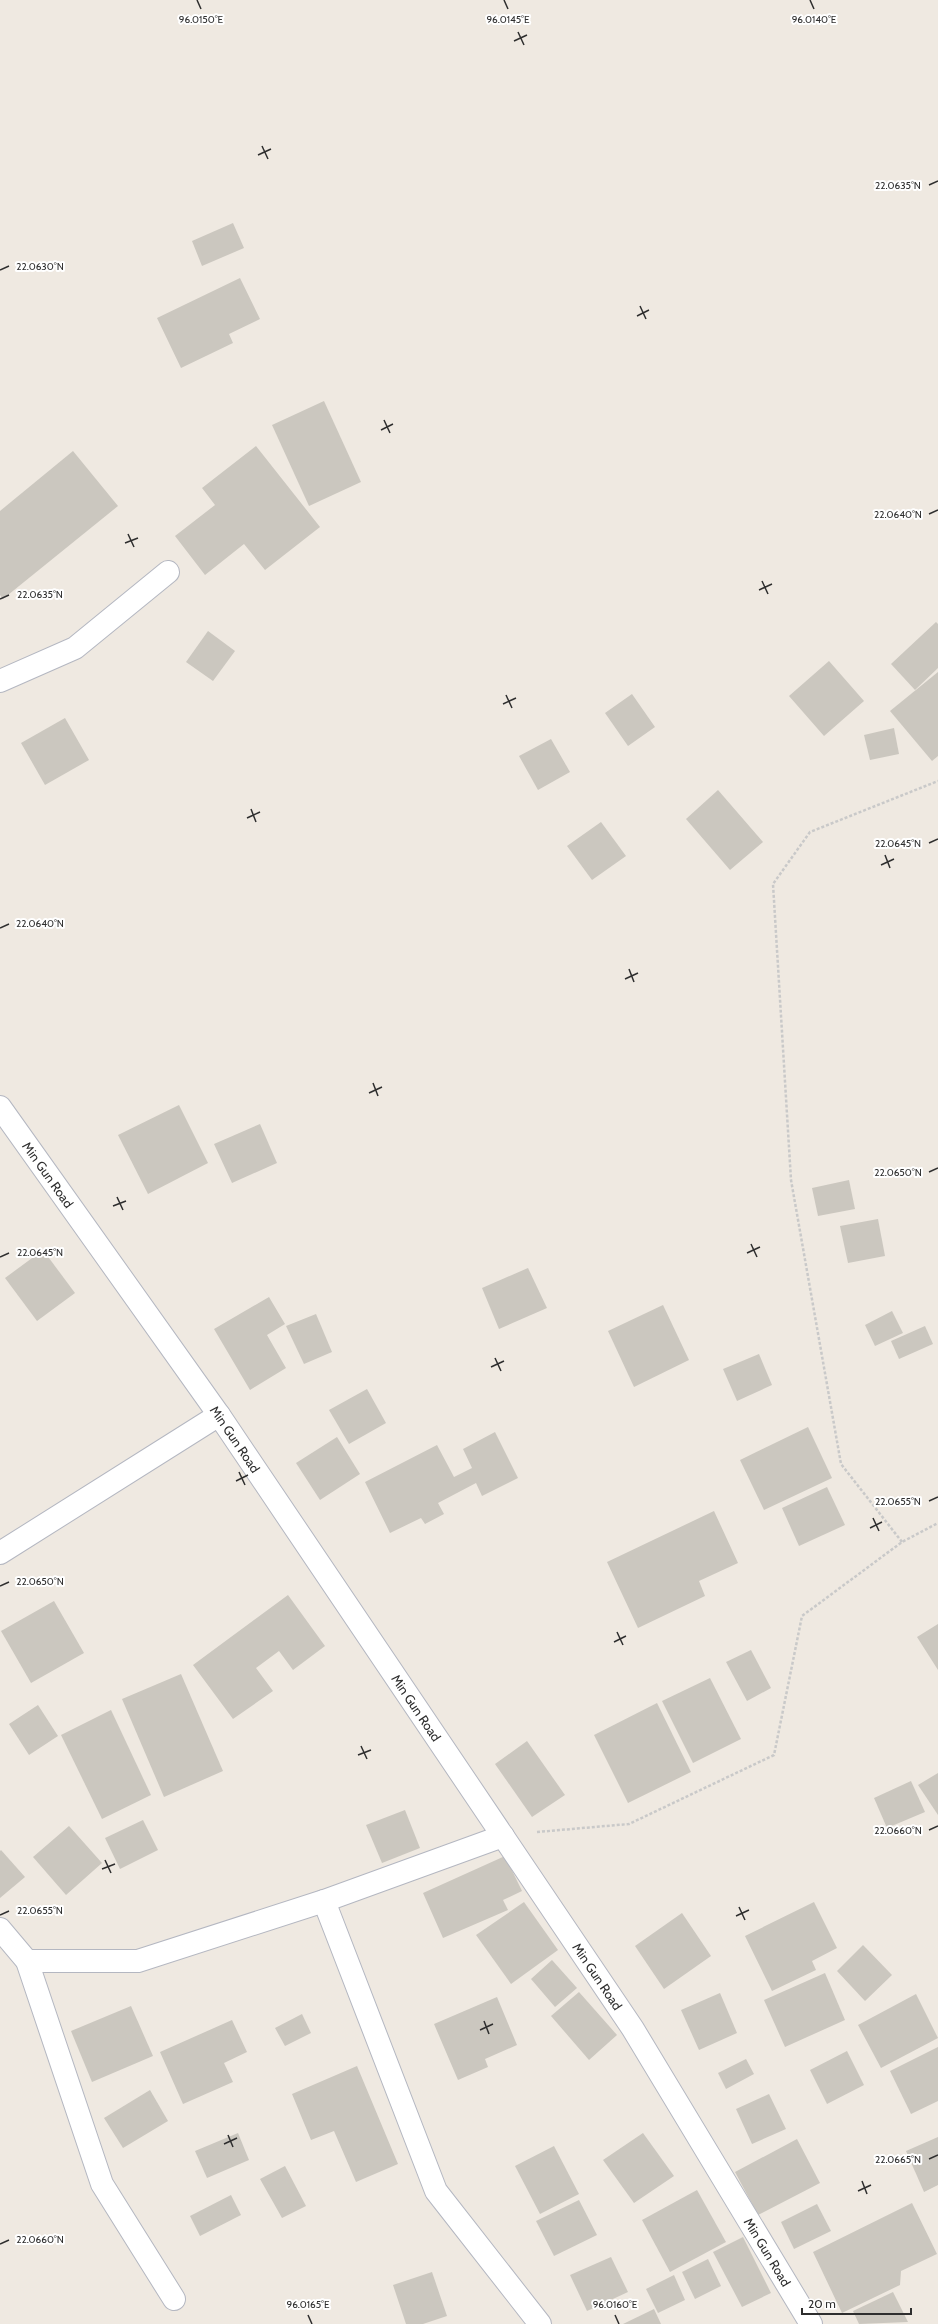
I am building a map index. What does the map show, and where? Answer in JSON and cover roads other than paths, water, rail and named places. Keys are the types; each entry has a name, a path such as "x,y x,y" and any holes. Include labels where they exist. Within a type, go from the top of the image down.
{"street":[{"path":"0,681 75,648 168,572"},
{"name":"Min Gun Road","path":"0,1107 219,1415 633,2029 811,2324"},
{"path":"0,1553 219,1415"},
{"path":"27,1961 138,1961 324,1901 503,1836"},
{"path":"324,1901 436,2191 540,2324"},
{"path":"0,1929 27,1961 102,2184 174,2299"}]}
